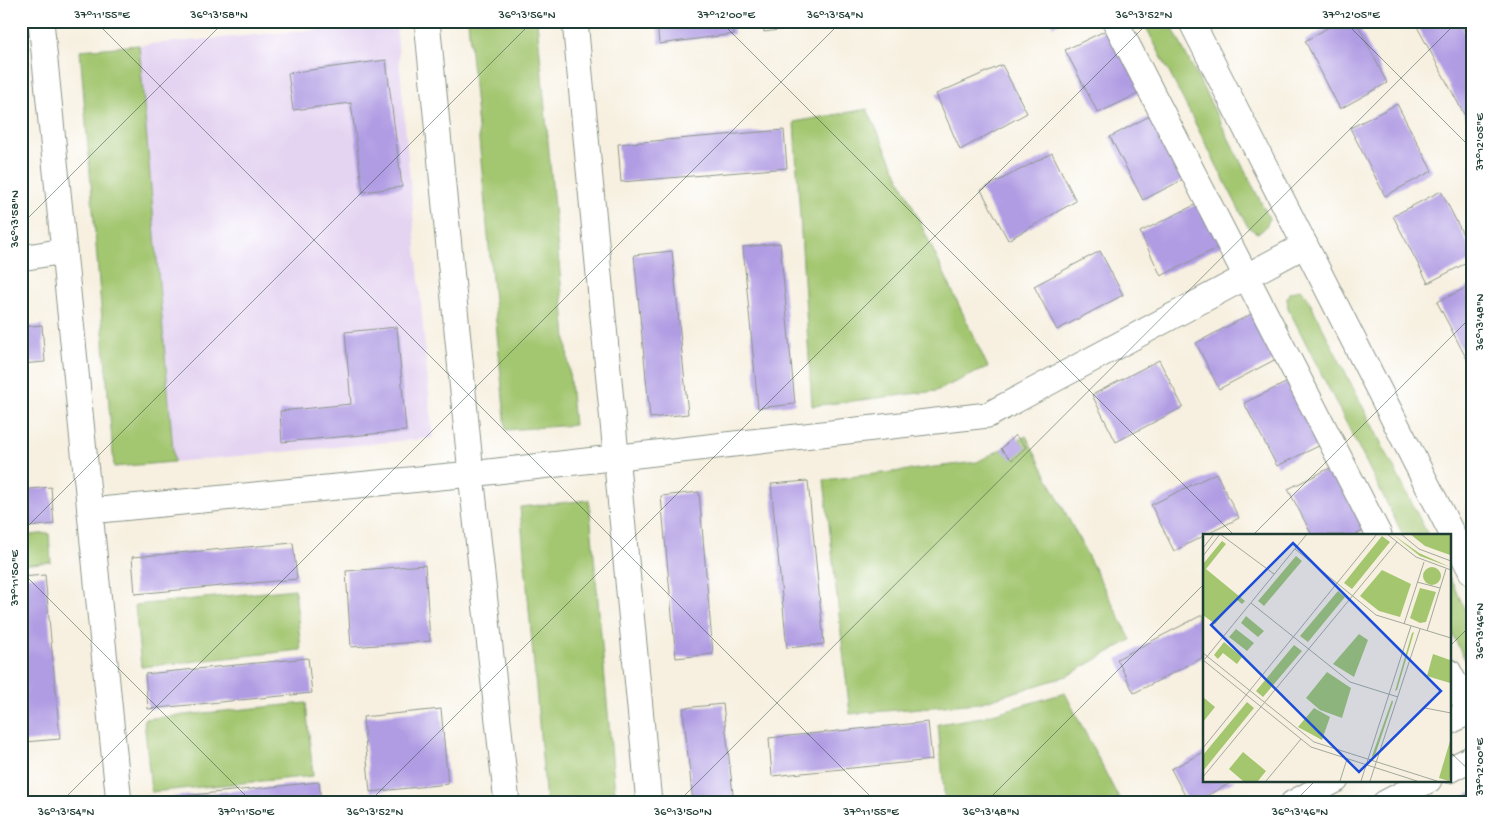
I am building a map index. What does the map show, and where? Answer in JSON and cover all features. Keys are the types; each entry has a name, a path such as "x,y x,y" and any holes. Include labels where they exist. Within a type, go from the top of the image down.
{"street":[{"path":"41,21 119,803"},
{"path":"427,21 471,474 507,803"},
{"path":"575,21 649,803"},
{"path":"1115,21 1378,534"},
{"path":"1191,21 1472,573"},
{"path":"90,511 471,474 988,414 1305,245"},
{"path":"21,258 64,252"},
{"path":"1450,675 1466,715"},
{"path":"1450,769 1472,758"},
{"path":"1293,803 1332,782"},
{"path":"1385,803 1425,782"}],"shaded area":[{"path":"396,23 433,438 174,462 139,45"}],"green space":[{"path":"468,21 537,21 574,425 506,430"},
{"path":"1143,21 1169,21 1269,218 1262,231 1257,233 1248,227"},
{"path":"139,45 174,462 114,467 80,50"},
{"path":"867,109 988,367 936,391 812,406 794,122"},
{"path":"1300,289 1306,295 1427,534 1402,534 1288,308 1287,298 1289,293"},
{"path":"1026,436 1131,640 1067,676 979,703 850,714 824,480 977,462"},
{"path":"589,500 616,803 546,803 520,507"},
{"path":"49,533 51,562 21,565 21,536"},
{"path":"1450,579 1472,622 1472,673 1450,630"},
{"path":"295,589 301,650 141,667 135,605"},
{"path":"1065,693 1121,803 945,803 938,724 982,717"},
{"path":"306,703 313,776 151,792 144,719"}],"building":[{"path":"657,21 733,21 734,34 659,44"},
{"path":"763,21 830,21 830,23 764,32"},
{"path":"1051,21 1064,21 1053,26"},
{"path":"1339,21 1356,21 1387,83 1340,109 1305,41"},
{"path":"1414,21 1459,21 1472,45 1472,129"},
{"path":"1113,27 1146,90 1098,113 1065,50"},
{"path":"386,60 402,187 363,192 351,103 293,110 288,73"},
{"path":"1002,65 1027,113 960,150 936,94"},
{"path":"1397,104 1432,171 1385,196 1350,128"},
{"path":"1157,112 1190,176 1143,200 1110,137"},
{"path":"784,130 787,168 621,182 618,144"},
{"path":"1052,153 1076,201 1008,240 981,190"},
{"path":"1441,191 1472,252 1472,260 1428,283 1393,216"},
{"path":"1203,201 1225,244 1161,276 1140,232"},
{"path":"780,243 795,404 758,408 743,247"},
{"path":"672,251 688,414 650,418 634,255"},
{"path":"1100,251 1123,295 1057,330 1034,286"},
{"path":"1472,285 1472,369 1437,302"},
{"path":"1257,311 1280,357 1219,389 1196,343"},
{"path":"42,325 45,362 21,364 21,327"},
{"path":"397,327 406,431 282,442 280,411 351,404 345,332"},
{"path":"1159,360 1183,407 1116,442 1092,395"},
{"path":"1292,380 1325,443 1277,466 1244,403"},
{"path":"1015,435 1026,447 1012,460 1001,449"},
{"path":"1336,465 1369,528 1357,534 1311,534 1288,489"},
{"path":"1216,473 1239,518 1207,534 1203,534 1203,536 1174,551 1151,505"},
{"path":"808,481 824,644 787,648 771,484"},
{"path":"51,487 54,524 21,528 21,490"},
{"path":"699,492 713,654 676,658 661,496"},
{"path":"293,543 297,579 135,594 132,557"},
{"path":"425,565 430,641 351,647 346,571"},
{"path":"45,575 60,739 24,742 21,708 21,577"},
{"path":"1203,615 1203,658 1134,693 1117,659"},
{"path":"308,658 312,693 148,709 145,674"},
{"path":"723,704 734,803 693,803 683,708"},
{"path":"441,709 448,784 370,792 363,717"},
{"path":"928,722 932,760 772,776 769,738"},
{"path":"1203,753 1203,782 1232,782 1193,803 1189,803 1171,769"},
{"path":"319,782 321,803 155,803 154,799"},
{"path":"1472,792 1472,803 1450,803"}]}
